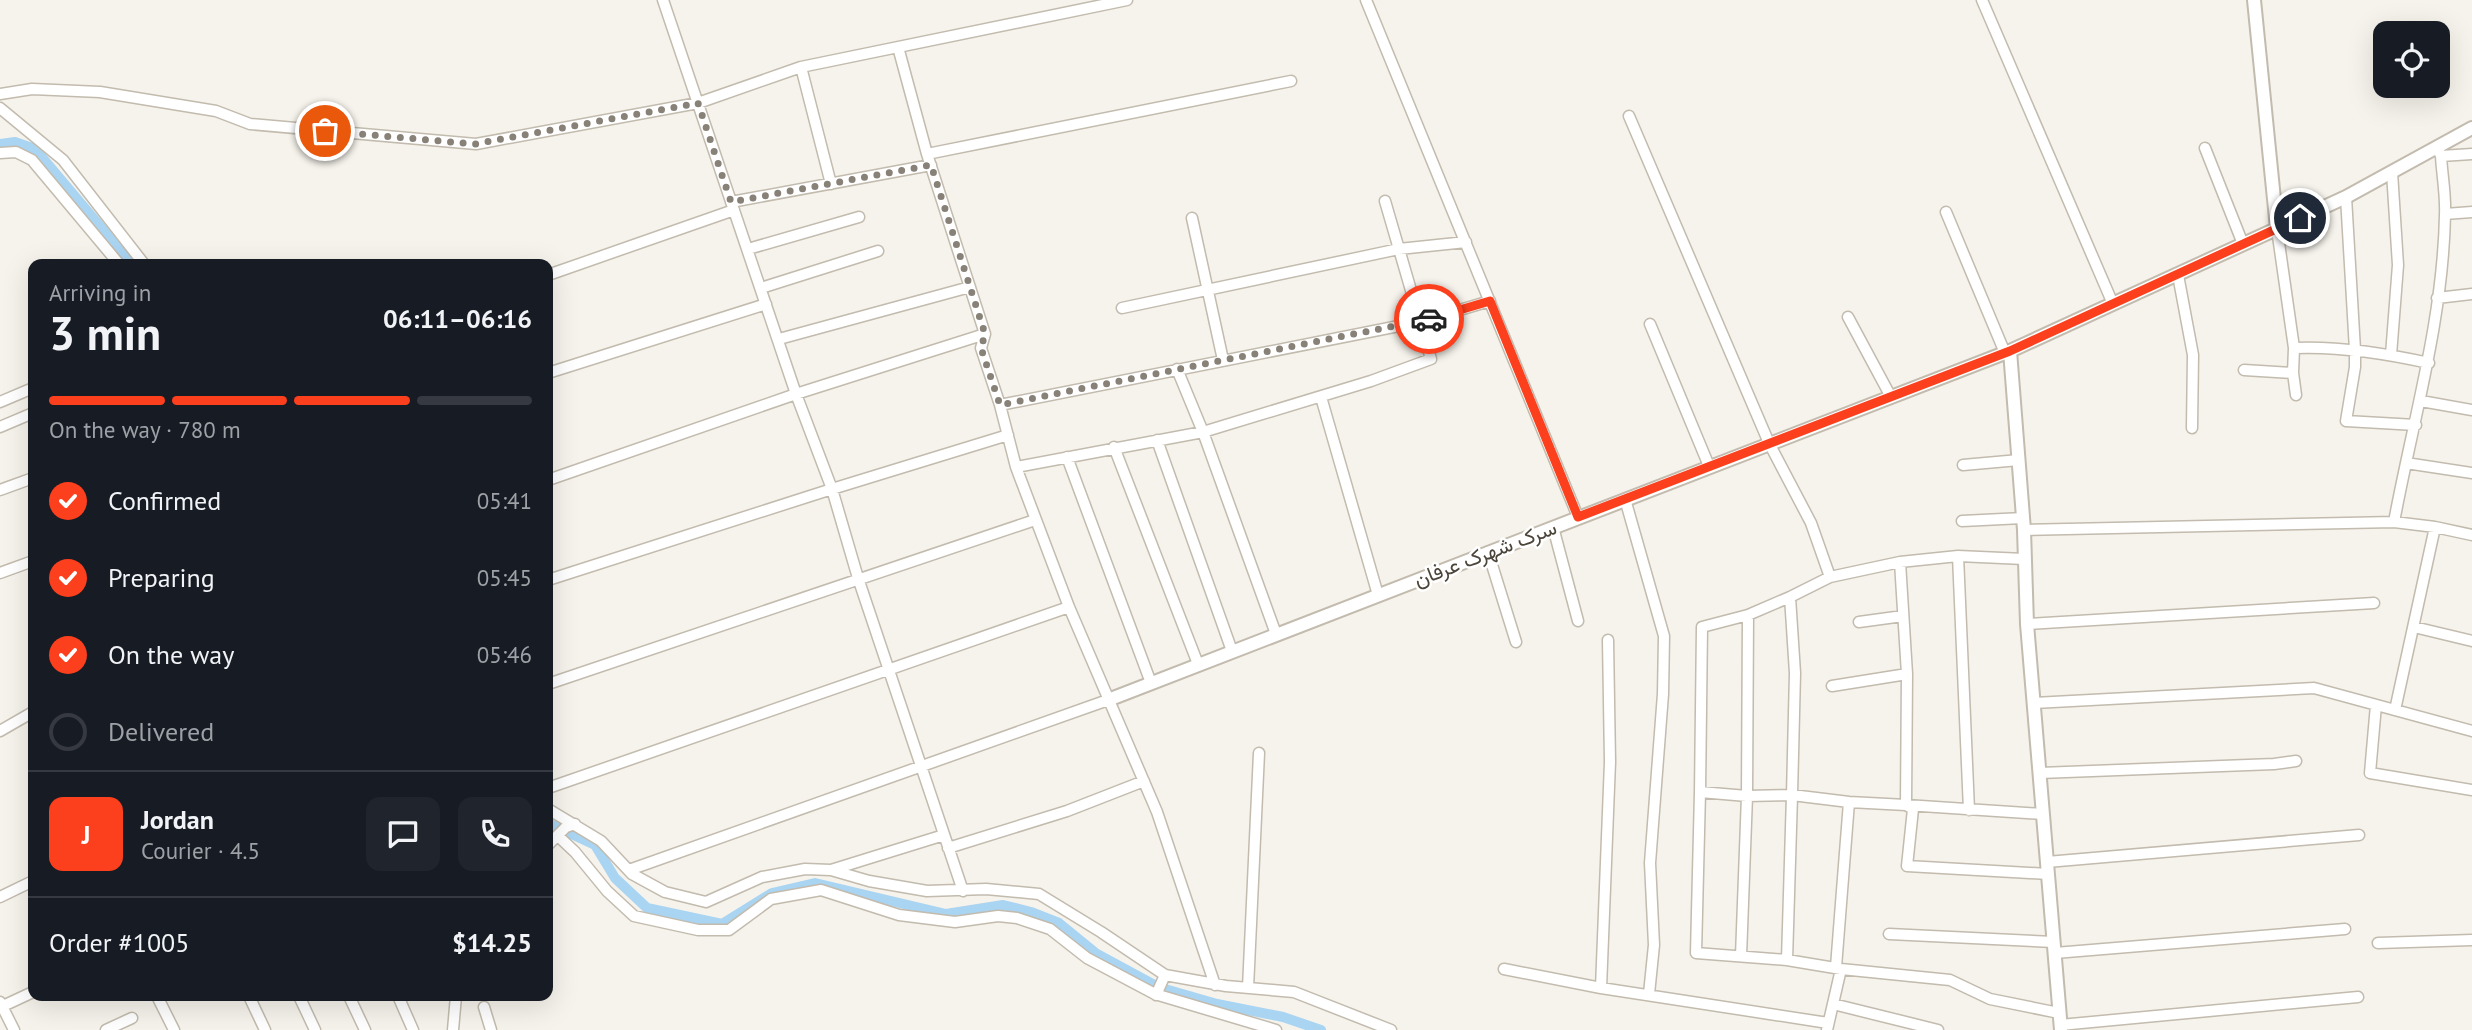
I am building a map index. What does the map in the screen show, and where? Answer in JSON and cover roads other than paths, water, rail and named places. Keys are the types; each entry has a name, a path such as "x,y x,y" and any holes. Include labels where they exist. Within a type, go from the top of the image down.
{"street":[{"path":"663,0 796,394 832,489 888,669 963,891"},
{"path":"0,94 32,89 100,92 216,111 250,124 475,144 698,103 801,66 1127,0"},
{"path":"1366,0 1578,517"},
{"path":"1982,0 2113,304"},
{"path":"2254,0 2277,229 2294,348 2296,395"},
{"path":"898,47 929,160 985,334 981,348 1000,405 1016,467 1069,607 1157,813 1215,985"},
{"path":"801,66 831,184"},
{"path":"553,273 733,206 1291,81"},
{"path":"0,108 63,160 140,259"},
{"path":"1629,116 1769,443 1811,523 1830,577"},
{"name":"سرک شهرک عرفان","path":"1108,699 2008,352 2346,197 2392,172 2439,152 2472,128"},
{"path":"2205,148 2243,244"},
{"path":"0,153 16,152 32,160 115,259"},
{"path":"2394,522 2429,363 2437,298 2445,214 2439,152 2472,154"},
{"path":"2391,355 2398,265 2392,172"},
{"path":"2346,197 2355,350 2346,421 2416,425"},
{"path":"1016,467 1203,432 1321,397 1431,359 1385,201"},
{"path":"1946,212 2008,352 2019,460 2027,624 2060,1023"},
{"path":"2445,214 2472,212"},
{"path":"748,249 859,217"},
{"path":"1192,218 1223,360"},
{"path":"1122,308 1399,250 1466,242"},
{"path":"761,288 878,251"},
{"path":"2178,275 2193,355 2192,428"},
{"path":"779,339 970,287"},
{"path":"2437,298 2472,294"},
{"path":"1000,405 1419,322 1490,301"},
{"path":"553,371 766,304"},
{"path":"1848,317 1891,397"},
{"path":"1650,324 1709,466"},
{"path":"553,478 796,394 985,334"},
{"path":"2294,348 2355,350 2429,363"},
{"path":"1177,369 1203,432 1276,634"},
{"path":"2244,370 2293,373"},
{"path":"0,401 28,390"},
{"path":"1321,397 1378,595"},
{"path":"2421,401 2472,410"},
{"path":"0,427 28,415"},
{"path":"553,578 1008,435"},
{"path":"1157,440 1232,651"},
{"path":"1114,447 1198,664"},
{"path":"1067,457 1151,683"},
{"path":"1963,465 2019,460"},
{"path":"2406,463 2472,473"},
{"path":"0,490 28,480"},
{"path":"1625,499 1664,636 1663,694 1650,863 1654,945 1649,994"},
{"path":"553,682 1035,520"},
{"path":"1962,521 2023,524 2394,522 2435,527 2472,536"},
{"path":"1553,527 1578,621"},
{"path":"2395,710 2435,527"},
{"path":"1488,552 1516,642"},
{"path":"2024,559 1958,556 1900,562 1830,577 1748,615 1702,627 1696,953 1787,960 1950,979 1990,999 2060,1023 2358,997"},
{"path":"1958,556 1969,810"},
{"path":"1900,562 1907,674 1906,805"},
{"path":"0,573 28,563"},
{"path":"1787,960 1795,673 1790,597"},
{"path":"2027,624 2374,603"},
{"path":"553,786 1069,607"},
{"path":"1741,956 1747,796 1748,615"},
{"path":"1859,622 1903,616"},
{"path":"2414,627 2472,641"},
{"path":"1601,988 1610,762 1608,640"},
{"path":"1832,686 1907,674"},
{"path":"2034,703 2314,688 2472,731"},
{"path":"629,870 1108,699"},
{"path":"2376,705 2370,773 2472,790"},
{"path":"0,731 28,715"},
{"path":"1248,988 1259,753"},
{"path":"2040,773 2296,761"},
{"path":"948,848 1068,811 1144,781"},
{"path":"1700,792 1747,796 1792,795 1849,802 2043,814"},
{"path":"1504,969 1827,1027 1839,968 1849,802"},
{"path":"1906,805 1913,809 1908,866 2047,868 2359,835"},
{"path":"553,813 570,826 601,841 629,870 665,892 706,902 762,877 806,869 831,870 869,881 927,891 986,889 1039,894 1165,975 1215,985 1294,992 1391,1030"},
{"path":"553,840 570,826"},
{"path":"558,835 607,891 634,916 698,930 729,930 771,899 821,890 899,915 955,922 998,916 1017,918 1050,929 1087,958 1156,995 1261,1028 1276,1030"},
{"path":"831,870 944,835"},
{"path":"0,897 28,883"},
{"path":"1889,934 2054,947 2344,929"},
{"path":"2378,943 2472,940"},
{"path":"1156,995 1165,975"},
{"path":"14,1030 1,1004 28,994"},
{"path":"160,1001 174,1030"},
{"path":"251,1001 265,1030"},
{"path":"301,1001 315,1030"},
{"path":"351,1001 365,1030"},
{"path":"400,1001 413,1030"},
{"path":"453,1030 456,1001"},
{"path":"1833,1004 1938,1030"},
{"path":"484,1007 491,1030"},
{"path":"106,1030 132,1018"}],"waterway":[{"path":"0,144 15,142 35,149 128,259"},
{"path":"553,825 595,845 615,878 647,908 722,924 772,893 815,883 946,914 1003,905 1059,923 1097,954 1158,987 1217,1004 1283,1017 1321,1030"}]}
